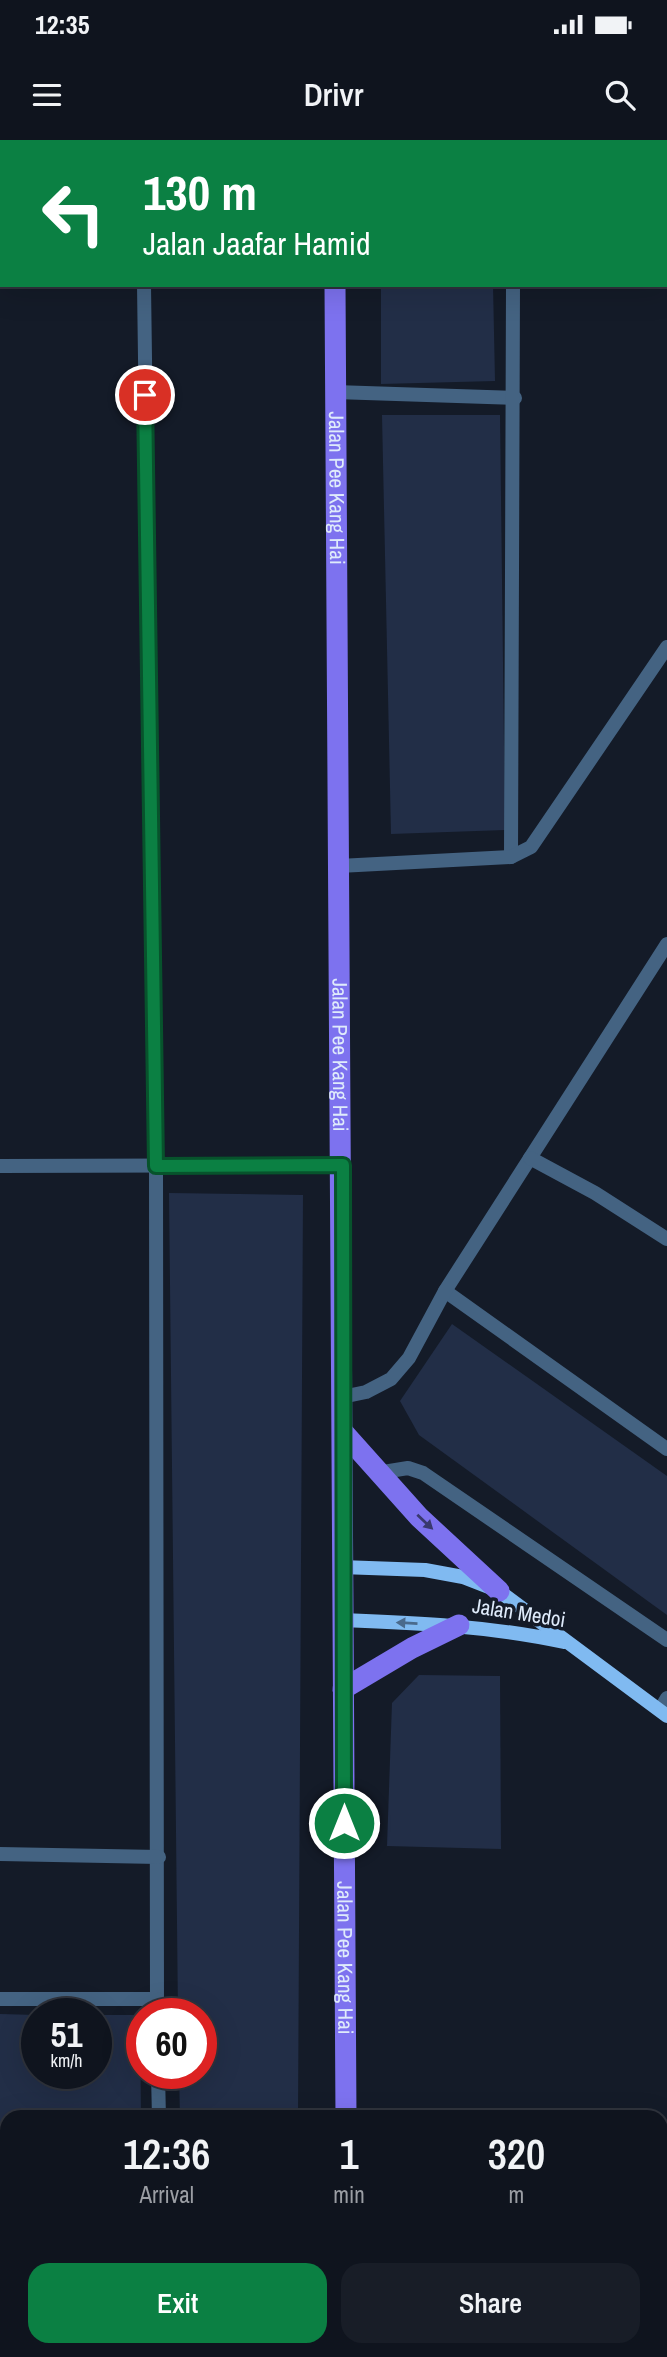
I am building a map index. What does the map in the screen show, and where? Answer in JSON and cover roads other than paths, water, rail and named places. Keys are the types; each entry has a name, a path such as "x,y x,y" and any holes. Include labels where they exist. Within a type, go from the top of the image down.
{"main road":[{"name":"Jalan Pee Kang Hai","path":"335,287 343,1165 341,1567 346,2110"},
{"path":"343,1432 419,1517 499,1591"},
{"name":"Jalan Medoi","path":"341,1567 425,1570 463,1577 499,1591 572,1644"},
{"name":"Jalan Medoi","path":"342,1620 460,1625 520,1632 572,1644"},
{"path":"343,1689 412,1648 460,1625"},
{"path":"572,1644 665,1708"}],"street":[{"path":"144,287 156,1166 159,1857 157,1998"},
{"path":"511,857 515,398 513,287"},
{"path":"335,392 515,398"},
{"path":"339,866 511,857 531,847 552,820 667,648"},
{"path":"342,1397 366,1392 391,1379 409,1357 444,1291 667,944"},
{"path":"530,1158 595,1193 667,1239"},
{"path":"0,1166 343,1165"},
{"path":"444,1291 667,1449"},
{"path":"377,1473 408,1468 423,1473 667,1640"},
{"path":"0,1854 159,1857"},
{"path":"0,1999 126,1999"},
{"path":"158,2089 159,2110"}]}
